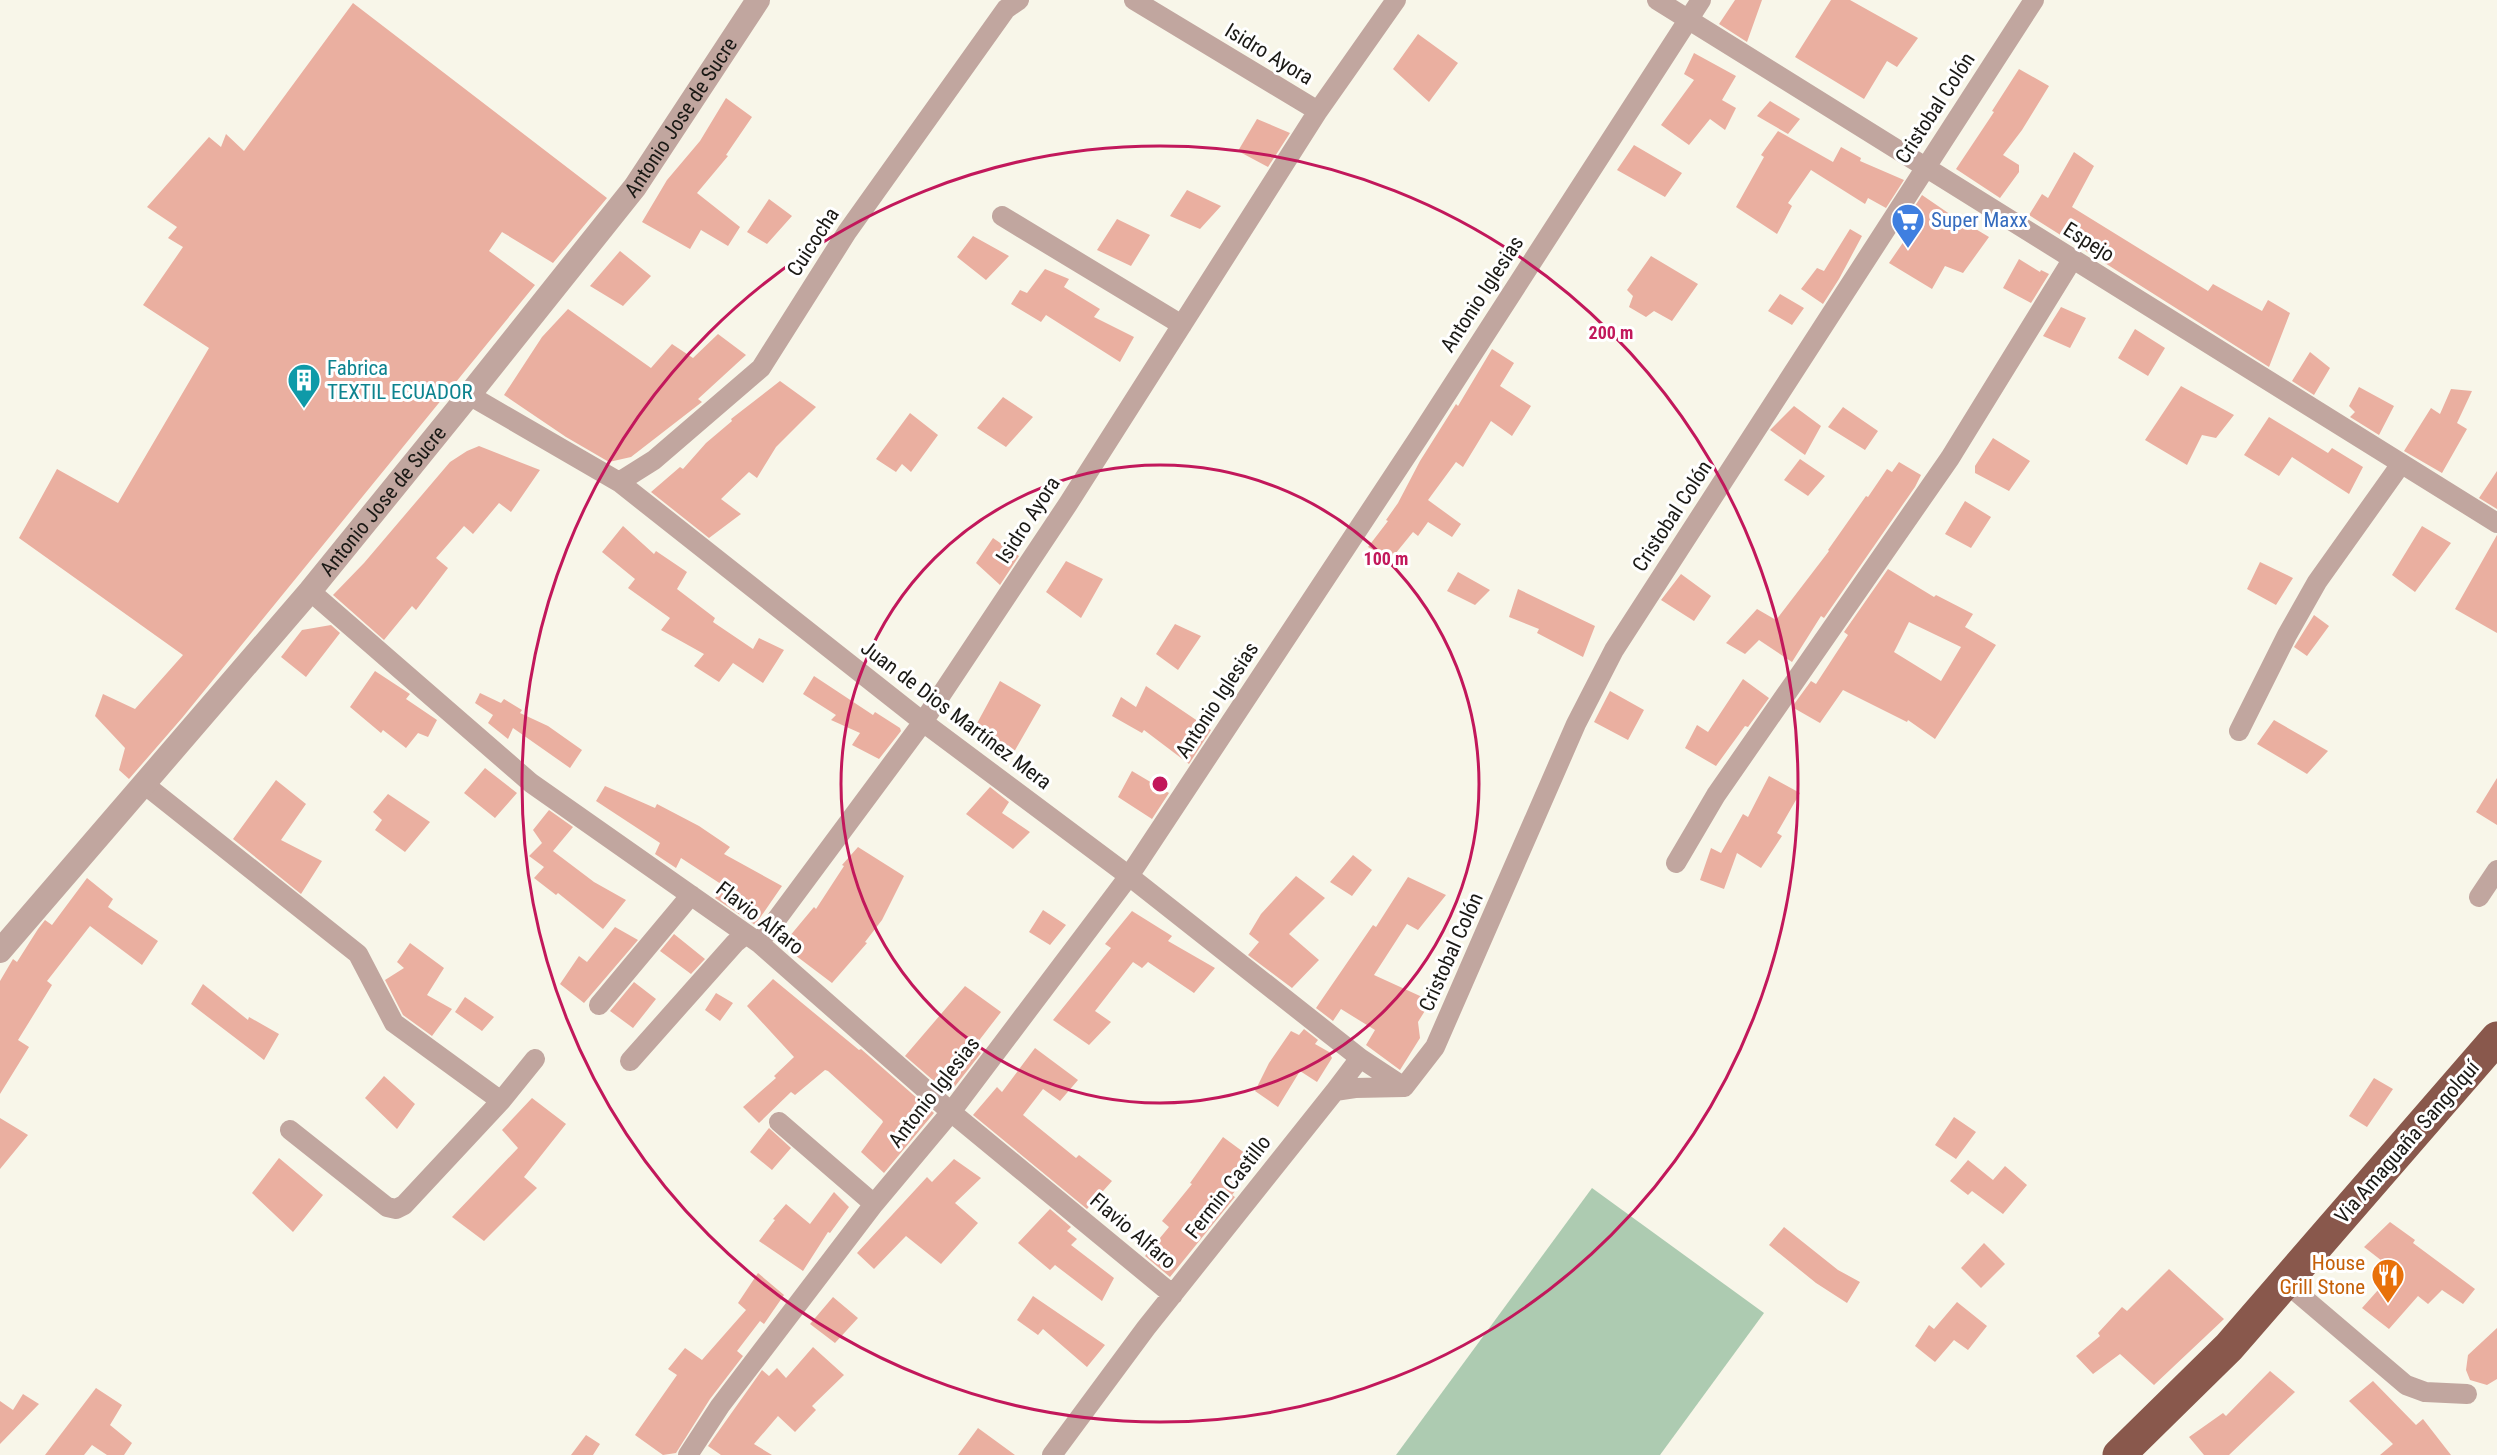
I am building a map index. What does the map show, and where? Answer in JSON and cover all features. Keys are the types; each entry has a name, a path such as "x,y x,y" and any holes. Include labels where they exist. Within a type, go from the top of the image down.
{"highway":[{"name":"Via Amaguaña Sangolquí","path":"2119,1455 2229,1347 2497,1038"}],"street":[{"name":"Antonio Jose de Sucre","path":"0,951 310,591 635,187 758,0"},
{"name":"Cuicocha","path":"620,482 654,460 761,368 847,232 1006,9 1019,0"},
{"name":"Isidro Ayora","path":"1134,0 1318,111"},
{"name":"Isidro Ayora","path":"630,1061 735,943 752,939 923,722 1182,325 1318,111 1396,0"},
{"name":"Espejo","path":"1657,0 1924,169 2497,524"},
{"name":"Antonio Iglesias","path":"688,1455 720,1406 874,1204 951,1112 1129,876 1419,437 1701,0"},
{"name":"Cristobal Colón","path":"1404,1087 1435,1047 1516,867 1576,724 1614,650 2034,0"},
{"path":"1002,216 1182,325"},
{"path":"1676,863 1716,795 1950,458 2073,260"},
{"name":"Juan de Dios Martínez Mera","path":"469,395 620,482 923,722 1129,876 1360,1058 1404,1087"},
{"path":"2239,732 2287,635 2317,582 2401,464"},
{"name":"Flavio Alfaro","path":"310,591 531,783 752,939 951,1112 1173,1295"},
{"path":"144,784 358,954 394,1023 501,1101"},
{"path":"2479,897 2497,870"},
{"path":"599,1005 691,895"},
{"name":"Fermin Castillo","path":"1052,1455 1173,1295 1360,1058"},
{"path":"290,1130 387,1207 396,1209 404,1204 501,1101 535,1059"},
{"path":"1335,1090 1404,1087"},
{"path":"779,1122 874,1204"},
{"path":"2285,1282 2406,1385 2425,1392 2467,1394"}],"green space":[{"path":"1592,1188 1764,1313 1660,1455 1396,1455"}],"building":[{"path":"1735,0 1762,0 1747,42 1719,24"},
{"path":"1831,0 1850,0 1918,38 1897,67 1887,61 1864,99 1795,57"},
{"name":"Fabrica TEXTIL ECUADOR","path":"353,3 607,198 553,263 502,232 489,251 535,285 182,718 129,779 119,770 125,748 95,716 103,694 135,709 183,655 19,538 57,469 118,503 209,348 143,305 183,247 168,238 177,227 147,207 209,137 221,147 226,134 244,151"},
{"path":"1418,34 1458,63 1429,102 1393,69"},
{"path":"1694,53 1736,76 1722,100 1736,108 1725,130 1710,119 1689,145 1661,125 1694,80 1684,74"},
{"path":"2019,69 2049,86 2022,130 2003,155 2019,165 2019,172 2000,198 1956,169"},
{"path":"726,98 752,117 726,155 728,156 697,193 740,227 728,246 701,230 690,249 642,222 667,180 700,141"},
{"path":"1770,101 1800,119 1788,134 1757,116"},
{"path":"1257,119 1290,133 1268,167 1238,151"},
{"path":"1778,131 1833,162 1841,147 1861,158 1860,161 1904,180 1886,208 1868,198 1865,204 1811,170 1788,203 1792,206 1777,234 1736,207 1764,157 1761,155"},
{"path":"1634,145 1682,173 1665,197 1617,170"},
{"path":"2074,152 2094,166 2072,207 2208,291 2213,284 2262,311 2268,300 2290,313 2269,367 2029,215 2042,194 2048,198"},
{"path":"1187,190 1221,206 1200,229 1170,216"},
{"path":"1922,195 1973,230 1974,228 1989,237 1963,273 1945,266 1932,289 1889,263 1915,225 1906,220"},
{"path":"769,199 792,216 767,244 747,232"},
{"path":"1117,219 1150,235 1131,266 1097,250"},
{"path":"1850,229 1862,236 1823,304 1801,289 1817,268 1824,271"},
{"path":"973,236 1009,256 986,280 957,257"},
{"path":"620,251 651,276 623,306 590,286"},
{"path":"1651,256 1698,284 1672,321 1654,311 1646,317 1629,307 1633,296 1627,290"},
{"path":"2019,259 2040,272 2041,270 2049,274 2031,303 2003,288"},
{"path":"1045,269 1069,279 1064,287 1100,309 1094,317 1134,337 1120,362 1046,315 1041,322 1011,304 1020,290 1027,293"},
{"path":"1780,294 1804,308 1792,325 1768,311"},
{"path":"2061,307 2086,318 2070,348 2043,336"},
{"path":"568,309 651,368 672,344 693,358 718,334 746,355 698,399 702,402 631,457 609,462 566,437 504,395 542,337"},
{"path":"2135,329 2165,348 2148,376 2118,358"},
{"path":"1492,349 1514,363 1500,386 1531,406 1512,436 1491,421 1463,467 1456,462 1428,500 1461,524 1452,537 1428,522 1418,536 1413,532 1391,559 1368,547 1388,521 1386,520 1398,503 1420,461 1456,404 1458,406"},
{"path":"2310,352 2330,368 2314,395 2292,381"},
{"path":"780,381 816,407 776,447 757,478 749,472 721,499 741,514 709,538 651,492 680,467 683,469 706,443 732,421 731,419"},
{"path":"2181,386 2234,415 2216,438 2202,435 2187,465 2145,440"},
{"path":"2359,387 2394,406 2379,435 2350,417 2355,412 2349,406"},
{"path":"2451,389 2472,391 2457,423 2467,429 2442,473 2404,451 2431,408 2440,414"},
{"path":"1003,397 1033,417 1006,447 977,428"},
{"path":"1794,406 1821,426 1805,455 1770,430"},
{"path":"1843,407 1878,431 1865,450 1828,427"},
{"path":"910,413 938,435 911,472 902,464 896,472 876,459"},
{"path":"2269,417 2328,453 2332,448 2363,467 2349,494 2292,457 2279,476 2244,455"},
{"path":"1993,438 2030,461 2009,491 1975,473 1975,466"},
{"path":"479,446 540,470 511,512 499,503 473,534 464,526 436,558 448,568 416,610 412,606 384,640 333,595 364,563 450,462"},
{"path":"1800,459 1825,476 1808,496 1784,480"},
{"path":"1899,462 1921,475 1915,487 1824,618 1821,616 1792,662 1759,640 1745,654 1726,643 1757,609 1776,620 1829,551 1887,469 1892,472"},
{"path":"2497,471 2497,509 2479,498"},
{"path":"1965,501 1991,517 1971,548 1945,534"},
{"path":"623,526 654,554 656,551 687,572 677,589 715,618 713,622 753,649 759,638 784,650 763,683 733,663 719,682 694,666 704,654 661,630 670,618 628,588 635,579 602,552"},
{"path":"2422,526 2451,543 2415,592 2392,575"},
{"path":"2497,535 2497,633 2455,609"},
{"path":"993,538 1019,556 1000,585 976,563"},
{"path":"1066,561 1103,579 1081,618 1046,592"},
{"path":"2260,562 2293,578 2276,605 2247,589"},
{"path":"1888,569 1934,597 1936,595 1973,614 1965,627 1996,645 1935,739 1908,720 1907,722 1843,690 1820,723 1792,707 1811,681 1816,684 1848,635 1844,632","holes":["1909,622 1961,647 1941,681 1894,652"]},
{"path":"1458,572 1490,590 1475,605 1447,591"},
{"path":"1681,574 1711,596 1694,621 1661,600"},
{"path":"1518,589 1595,626 1583,657 1537,633 1539,629 1509,617"},
{"path":"2314,615 2329,626 2307,656 2294,647"},
{"path":"1175,624 1201,636 1178,670 1156,654"},
{"path":"331,625 340,633 306,677 281,657 302,630"},
{"path":"375,671 410,694 406,699 437,720 428,737 418,733 406,748 383,730 381,733 350,707"},
{"path":"814,676 873,715 875,712 900,728 901,731 879,759 852,745 860,733 831,720 836,715 803,694"},
{"path":"1743,679 1769,698 1716,766 1685,748 1697,725 1708,732"},
{"path":"1000,681 1041,705 1014,752 975,727"},
{"path":"1146,686 1211,730 1189,764 1144,730 1142,733 1112,716 1121,697 1136,707"},
{"path":"1610,691 1644,710 1628,740 1594,722"},
{"path":"480,693 501,703 504,699 522,710 520,713 548,726 582,750 570,768 513,728 508,739 488,723 493,715 475,703"},
{"path":"2274,720 2328,751 2307,774 2257,744"},
{"path":"485,768 517,793 495,818 464,793"},
{"path":"1132,771 1169,793 1152,819 1118,797"},
{"path":"1769,776 1800,793 1777,833 1782,836 1761,868 1737,853 1724,889 1700,880 1711,848 1721,853 1743,814 1748,817"},
{"path":"2497,778 2497,825 2476,812"},
{"path":"276,780 306,804 281,840 322,861 301,894 233,839"},
{"path":"605,786 655,808 657,804 699,826 730,847 724,854 782,886 755,925 715,898 724,886 681,858 676,868 655,854 660,843 596,801"},
{"path":"990,787 1009,802 1002,813 1030,832 1013,849 966,814"},
{"path":"388,794 430,822 405,852 375,830 382,820 373,812"},
{"path":"549,810 573,827 553,851 594,882 626,900 603,929 558,893 556,895 534,878 544,867 529,856 542,843 533,830"},
{"path":"858,847 904,876 882,920 865,942 867,943 832,983 787,949 789,937 814,907 816,909 844,866 842,865"},
{"path":"1353,855 1372,870 1352,896 1330,882"},
{"path":"1296,876 1325,898 1289,934 1319,960 1292,988 1248,955 1259,942 1249,934 1261,914"},
{"path":"1408,877 1446,895 1418,930 1407,924 1374,975 1431,1001 1418,1022 1420,1038 1400,1070 1366,1045 1375,1030 1341,1009 1333,1021 1316,1008 1373,925 1376,927"},
{"path":"87,878 113,899 108,907 158,941 142,965 90,926 47,981 52,985 18,1040 29,1047 0,1094 0,981 13,959 17,962 45,920 52,925"},
{"path":"1043,910 1066,925 1050,945 1029,932"},
{"path":"1132,911 1172,936 1168,941 1215,968 1194,993 1148,962 1142,968 1133,962 1095,1011 1111,1022 1089,1045 1053,1020 1111,948 1105,944"},
{"path":"615,927 638,940 584,1003 560,984 579,956 587,962"},
{"path":"674,934 705,959 691,974 660,951"},
{"path":"410,943 444,968 427,995 452,1009 432,1036 403,1015 385,980 404,968 397,962"},
{"path":"773,979 859,1050 861,1049 934,1113 884,1173 861,1152 883,1122 882,1120 828,1071 825,1070 795,1095 791,1092 759,1123 743,1107 776,1078 774,1076 794,1057 747,1006"},
{"path":"634,982 656,999 633,1028 610,1011"},
{"path":"203,984 248,1020 249,1017 279,1034 264,1060 191,1004"},
{"path":"965,986 1001,1012 974,1047 981,1053 949,1094 905,1056"},
{"path":"716,993 733,1003 720,1021 705,1010"},
{"path":"465,997 494,1017 482,1031 455,1012"},
{"path":"1304,1029 1318,1040 1315,1044 1329,1052 1332,1058 1317,1082 1300,1071 1278,1107 1255,1091 1269,1063 1291,1031 1299,1035"},
{"path":"1035,1048 1078,1080 1060,1101 1043,1089 1023,1115 1076,1158 1079,1155 1112,1181 1087,1209 973,1115 997,1087 1002,1092"},
{"path":"384,1076 415,1104 397,1129 365,1098"},
{"path":"2374,1078 2393,1089 2367,1127 2349,1116"},
{"path":"532,1098 566,1124 524,1177 537,1188 484,1241 452,1217 518,1148 502,1130"},
{"path":"1954,1117 1976,1132 1956,1159 1935,1145"},
{"path":"0,1118 28,1135 0,1169"},
{"path":"769,1128 791,1148 772,1170 750,1152"},
{"path":"1223,1137 1257,1162 1232,1195 1235,1197 1170,1277 1145,1256 1169,1227 1162,1221 1192,1184 1190,1183"},
{"path":"279,1158 323,1195 293,1232 252,1193"},
{"path":"954,1159 981,1178 955,1203 978,1223 941,1264 906,1236 874,1269 857,1253 927,1177 932,1182"},
{"path":"1968,1160 1993,1180 2005,1166 2027,1185 2003,1214 1972,1191 1968,1195 1950,1181"},
{"path":"834,1192 849,1207 830,1233 828,1232 803,1271 759,1241 786,1204 810,1224"},
{"path":"1050,1209 1071,1227 1067,1231 1077,1239 1071,1245 1114,1278 1102,1301 1055,1265 1050,1270 1018,1243"},
{"path":"2390,1222 2415,1240 2413,1243 2475,1289 2463,1304 2442,1290 2428,1304 2418,1296 2389,1329 2362,1308 2395,1271 2364,1247"},
{"path":"1784,1227 1838,1270 1860,1282 1847,1303 1816,1283 1769,1245"},
{"path":"1984,1243 2005,1264 1981,1288 1961,1268"},
{"path":"2169,1269 2224,1319 2154,1385 2120,1354 2093,1374 2076,1356 2100,1336 2098,1333 2122,1307 2127,1311"},
{"path":"758,1273 784,1295 764,1324 760,1321 737,1351 743,1356 710,1399 676,1453 663,1455 635,1435 677,1375 668,1369 685,1348 702,1360 746,1310 738,1303"},
{"path":"1033,1296 1105,1345 1087,1367 1043,1329 1038,1335 1017,1320"},
{"path":"833,1297 858,1318 835,1343 810,1324"},
{"path":"1957,1302 1987,1326 1968,1350 1954,1340 1935,1362 1915,1346 1929,1325 1934,1329"},
{"path":"2497,1328 2497,1379 2487,1385 2470,1380 2466,1370 2468,1355"},
{"path":"813,1347 844,1375 812,1406 816,1410 795,1432 778,1416 754,1444 772,1455 721,1455 708,1446 762,1370 769,1376 777,1368 786,1378"},
{"path":"2270,1371 2295,1392 2229,1455 2204,1455 2189,1437 2223,1413 2226,1416"},
{"path":"2373,1381 2416,1425 2423,1419 2451,1455 2380,1455 2393,1444 2349,1401"},
{"path":"96,1388 122,1405 110,1425 132,1443 124,1455 107,1455 92,1445 84,1455 45,1455"},
{"path":"23,1394 39,1404 0,1444 0,1401 13,1410"},
{"path":"978,1428 1015,1455 958,1455"},
{"path":"586,1435 600,1444 593,1455 571,1455"}],"place":[{"name":"Super Maxx","path":"1908,249"},
{"name":"Fabrica TEXTIL ECUADOR","path":"304,409"},
{"name":"House Grill Stone","path":"2388,1304"}]}
